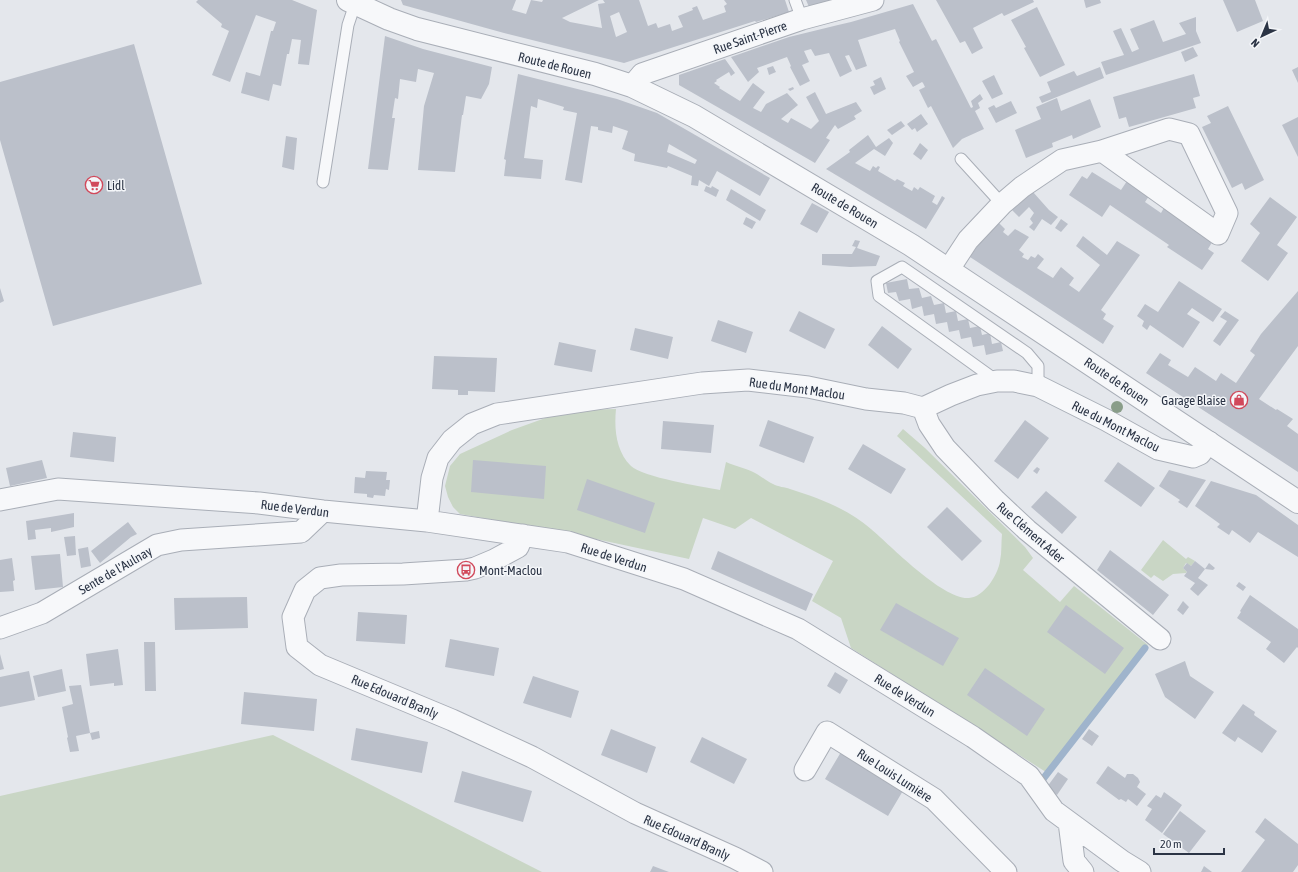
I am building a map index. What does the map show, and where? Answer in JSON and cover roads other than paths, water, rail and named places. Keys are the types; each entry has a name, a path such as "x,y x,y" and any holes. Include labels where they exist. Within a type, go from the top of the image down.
{"street":[{"name":"Rue Saint-Pierre","path":"632,86 642,74 802,19 874,0"},
{"name":"Route de Rouen","path":"352,2 388,19 417,29 595,74 632,86 694,116 949,269 1298,502"},
{"path":"949,269 968,240 1002,204 1022,187 1062,160 1102,151 1168,129 1189,134 1228,213 1218,234 1102,151"},
{"name":"Rue du Mont Maclou","path":"427,521 432,478 438,458 452,440 472,424 497,414 702,382 748,380 808,387 866,399 904,403 923,408 977,385 997,381 1014,381 1038,386 1106,420 1158,449 1193,457 1200,454 1209,442"},
{"name":"Rue Clément Ader","path":"923,408 929,424 945,448 996,501 1027,530 1160,639"},
{"name":"Rue de Verdun","path":"0,500 58,489 259,503 427,521 568,542 684,579 798,629 973,737 1029,776 1054,811 1122,861 1140,872"},
{"name":"Sente de l'Aulnay","path":"0,628 42,613 158,545 181,540 301,532 323,511"},
{"name":"Rue Edouard Branly","path":"523,535 518,547 494,560 466,570 403,574 341,575 320,578 305,590 292,617 298,647 320,665 486,735 532,757 635,813 762,872"},
{"name":"Rue Louis Lumière","path":"805,770 827,732 934,800 1006,872"},
{"path":"1069,822 1074,861 1083,872"}],"lane":[{"path":"795,0 802,19"},
{"path":"322,182 352,2"},
{"path":"961,160 1002,204"},
{"path":"997,381 879,296 877,281 902,267 1027,353 1038,366 1038,386"}],"waterway":[{"path":"1043,779 1145,648"}],"place":[{"name":"Lidl","path":"94,185"},
{"name":"Garage Blaise","path":"1239,400"},
{"name":"Mont-Maclou","path":"466,570"}]}
